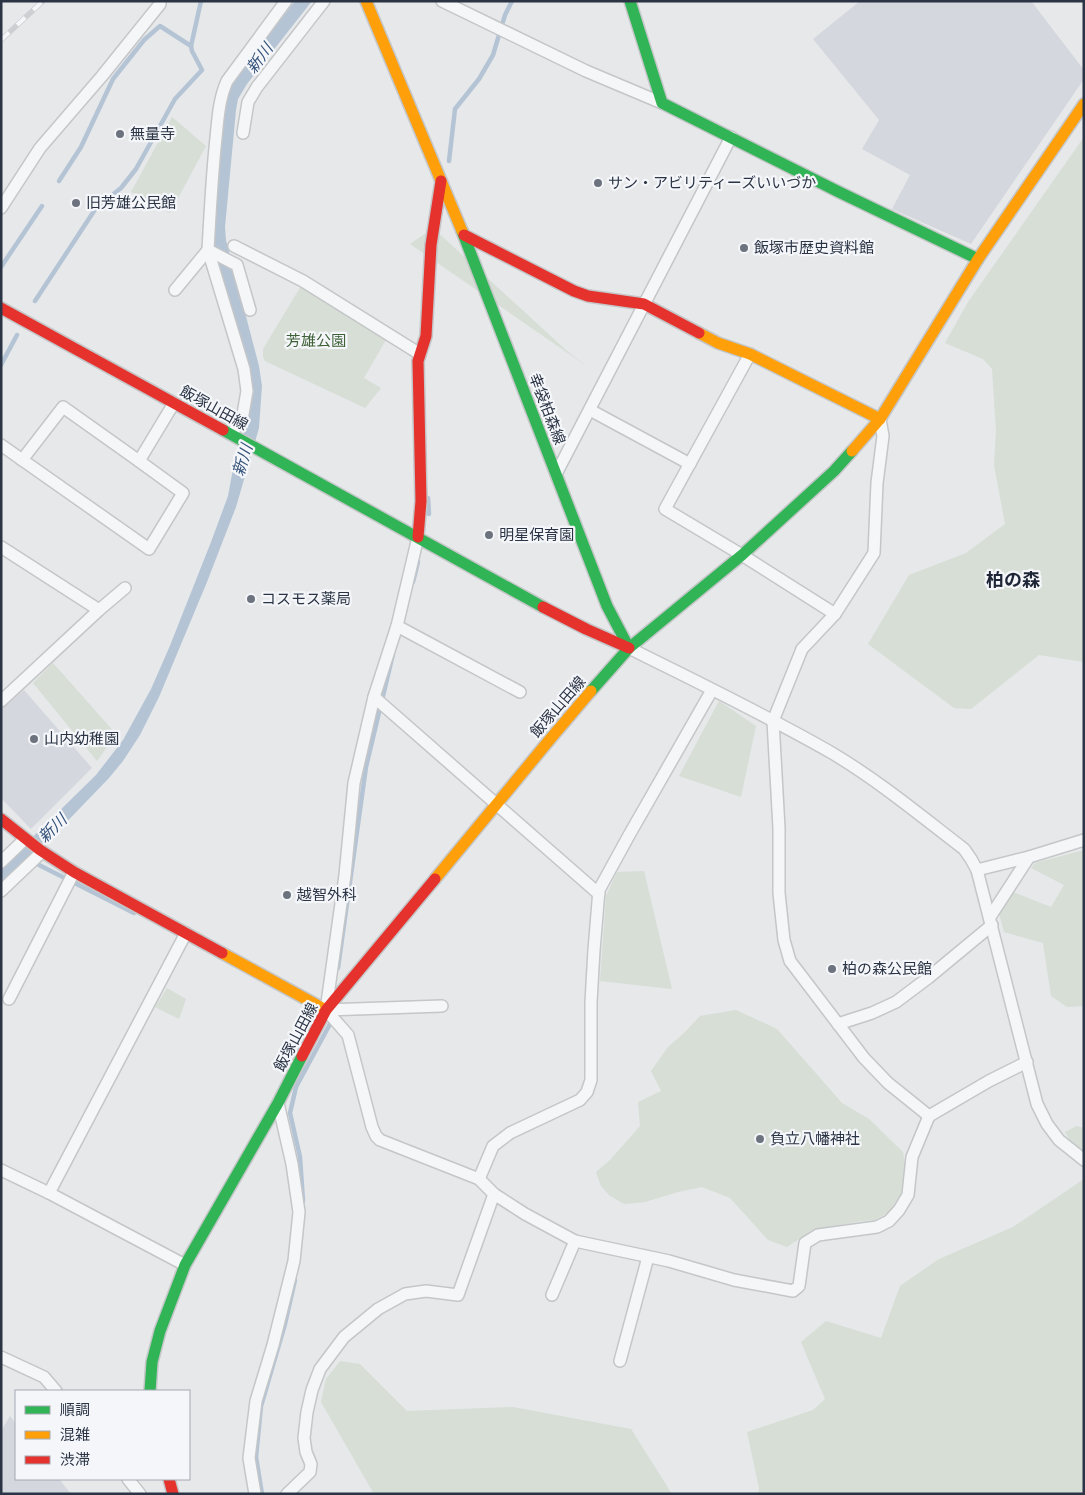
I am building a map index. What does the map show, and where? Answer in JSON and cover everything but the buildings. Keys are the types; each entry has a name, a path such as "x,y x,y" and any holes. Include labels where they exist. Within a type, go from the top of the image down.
{"main road":[{"name":"幸袋柏森線","path":"366,1 464,235 608,606 629,648"},
{"path":"630,1 662,102 839,192 978,259"},
{"path":"629,648 742,555 834,471 880,419 978,259 1084,104"},
{"path":"418,537 421,501 418,361 426,336 431,246 441,181"},
{"path":"464,235 574,291 588,296 644,304 718,343 750,354 880,419"},
{"name":"飯塚山田線","path":"1,308 539,605 629,648 551,738 326,1010 278,1103 185,1265 160,1331 152,1362 150,1390"},
{"path":"2,822 41,851 74,872 326,1010"},
{"path":"169,1480 173,1494"}],"street":[{"path":"1,208 40,148 102,76 160,4 160,1"},
{"path":"235,436 243,414 247,391 244,368 211,252 213,169 220,104 222,92 227,81 286,1"},
{"path":"243,134 248,102 257,87 324,1"},
{"path":"442,1 586,71 662,102"},
{"path":"556,474 731,137"},
{"path":"234,246 303,282 420,354"},
{"path":"211,252 236,265 250,310"},
{"path":"175,290 211,252"},
{"path":"750,354 665,510 742,555 835,614"},
{"path":"139,461 174,403"},
{"path":"1,445 22,460 149,549 183,493 63,407 22,460"},
{"path":"590,410 690,464"},
{"path":"880,419 883,436 874,553 835,614 802,649 773,721 779,828 780,892 784,940 790,961 864,1058 888,1083 928,1116"},
{"path":"418,537 402,629 374,697 354,783 345,875 326,1010 348,1035 372,1127 380,1140 479,1179 494,1194 526,1214 575,1240 669,1261 734,1280 793,1291 799,1286 805,1243 818,1235 877,1227 889,1221 899,1210 908,1195 912,1157 928,1116 989,1081 1027,1062"},
{"path":"1,548 99,610"},
{"path":"1,701 124,588"},
{"path":"402,629 520,692"},
{"path":"629,648 773,721 833,754 895,796 964,849 977,870 1037,1104 1058,1140 1084,1160"},
{"path":"479,1179 493,1146 510,1133 580,1100 587,1092 591,1080 591,1002 599,890 712,690"},
{"path":"374,697 599,894"},
{"path":"1,862 26,840"},
{"path":"977,870 1029,857 1084,840"},
{"path":"1,891 41,851"},
{"path":"838,1024 872,1013 896,1002 928,978 991,921 1029,857"},
{"path":"9,999 74,872"},
{"path":"49,1193 186,932"},
{"path":"326,1010 442,1006"},
{"path":"255,1494 250,1458 256,1401 273,1345 294,1261 299,1212 292,1164 278,1103"},
{"path":"2,1172 49,1193 185,1265"},
{"path":"287,1494 310,1472 311,1464 306,1452 304,1438 312,1390 320,1368 344,1337 378,1309 405,1294 426,1291 458,1296 494,1194"},
{"path":"552,1294 575,1240"},
{"path":"620,1361 648,1257"},
{"path":"1,1357 44,1377 55,1390"},
{"path":"129,1480 140,1494"}],"shaded area":[{"path":"860,1 1031,1 1084,70 1084,79 971,244 892,209 910,175 862,149 879,120 813,39"},
{"name":"山内幼稚園","path":"24,690 92,768 31,829 1,798 1,710"},
{"path":"10,1416 15,1423 15,1480 60,1480 71,1494 1,1494 1,1431"}],"green space":[{"path":"172,117 206,146 170,213 131,192"},
{"path":"1084,137 1084,662 1039,655 971,709 954,708 868,644 909,575 966,553 1005,524 994,465 996,431 992,369 983,359 945,343 968,302"},
{"path":"433,228 567,351 588,367 410,244"},
{"name":"芳雄公園","path":"301,286 387,338 364,378 381,388 365,408 265,361 263,349"},
{"path":"53,663 116,734 97,761 33,683"},
{"path":"719,701 756,726 741,797 679,776"},
{"path":"1084,850 1084,1006 1067,1007 1051,996 1043,943 1004,932 999,914 1013,892 1051,907 1064,885 1031,868 1035,863"},
{"path":"644,871 672,989 600,981 606,896 617,872"},
{"path":"167,988 186,999 179,1019 155,1007"},
{"path":"736,1010 777,1029 842,1103 869,1119 903,1152 905,1165 902,1192 889,1212 875,1220 813,1230 787,1247 768,1240 730,1198 702,1187 645,1202 624,1204 609,1195 601,1186 596,1172 610,1160 640,1126 638,1102 661,1091 651,1071 668,1047 700,1016"},
{"path":"1077,1126 1084,1128 1084,1151 1071,1142 1065,1132"},
{"path":"1084,1179 1084,1494 758,1494 759,1488 747,1432 813,1410 825,1399 801,1342 826,1321 881,1338 900,1286 939,1259 1013,1227"},
{"path":"340,1361 360,1364 407,1411 513,1407 631,1429 672,1494 374,1494 321,1402 326,1379"}],"water":[{"name":"新川","path":"295,1 312,1 247,84 238,99 236,110 225,227 226,240 259,366 262,386 259,428 236,507 159,697 140,735 109,778 55,834 1,884 1,868 96,775 123,740 151,689 169,648 228,496 235,458 248,418 250,403 241,345 215,248 213,222 226,95 234,80"}],"waterway":[{"path":"35,301 96,208 121,188 136,169 175,99 202,70 191,46 201,1"},
{"path":"449,161 455,109 479,79 493,55 505,15 512,1"},
{"path":"59,181 81,147 113,79 144,40 160,26 191,46"},
{"path":"1,267 42,206"},
{"path":"1,365 17,335"},
{"path":"428,498 429,514"},
{"path":"413,582 418,562"},
{"path":"338,968 366,767 393,654"},
{"path":"39,865 134,913"},
{"path":"303,1201 300,1157 290,1113 296,1087 330,1024"},
{"path":"262,1494 256,1457 261,1406 285,1324 295,1280"}],"railway":[{"path":"1,40 43,1"}],"traffic: fast":[{"path":"630,1 662,103 978,259"},
{"path":"462,231 607,606 629,648"},
{"path":"223,430 543,607"},
{"path":"591,691 629,648 742,555 834,471 852,451"},
{"path":"150,1390 152,1362 160,1331 185,1265 278,1103 302,1056"}],"traffic: slow":[{"path":"366,1 462,231"},
{"path":"852,451 880,419 978,259 1084,104"},
{"path":"699,333 718,343 750,354 880,419"},
{"path":"435,879 591,691"},
{"path":"222,953 326,1010"}],"traffic: jam":[{"path":"418,537 421,501 418,361 426,336 431,245 441,181"},
{"path":"464,235 574,291 588,296 644,304 699,333"},
{"path":"1,308 223,430"},
{"path":"543,607 629,648"},
{"path":"1,819 40,850 74,872 222,953"},
{"path":"302,1056 326,1010 435,879"},
{"path":"169,1480 173,1494"}],"place":[{"name":"無量寺","path":"120,134"},
{"name":"サン・アビリティーズいいづか","path":"598,183"},
{"name":"旧芳雄公民館","path":"76,203"},
{"name":"飯塚市歴史資料館","path":"744,248"},
{"name":"明星保育園","path":"489,535"},
{"name":"コスモス薬局","path":"251,599"},
{"name":"山内幼稚園","path":"34,739"},
{"name":"越智外科","path":"287,895"},
{"name":"柏の森公民館","path":"832,969"},
{"name":"負立八幡神社","path":"760,1139"}],"district":[{"name":"柏の森","path":"1013,580"}]}
